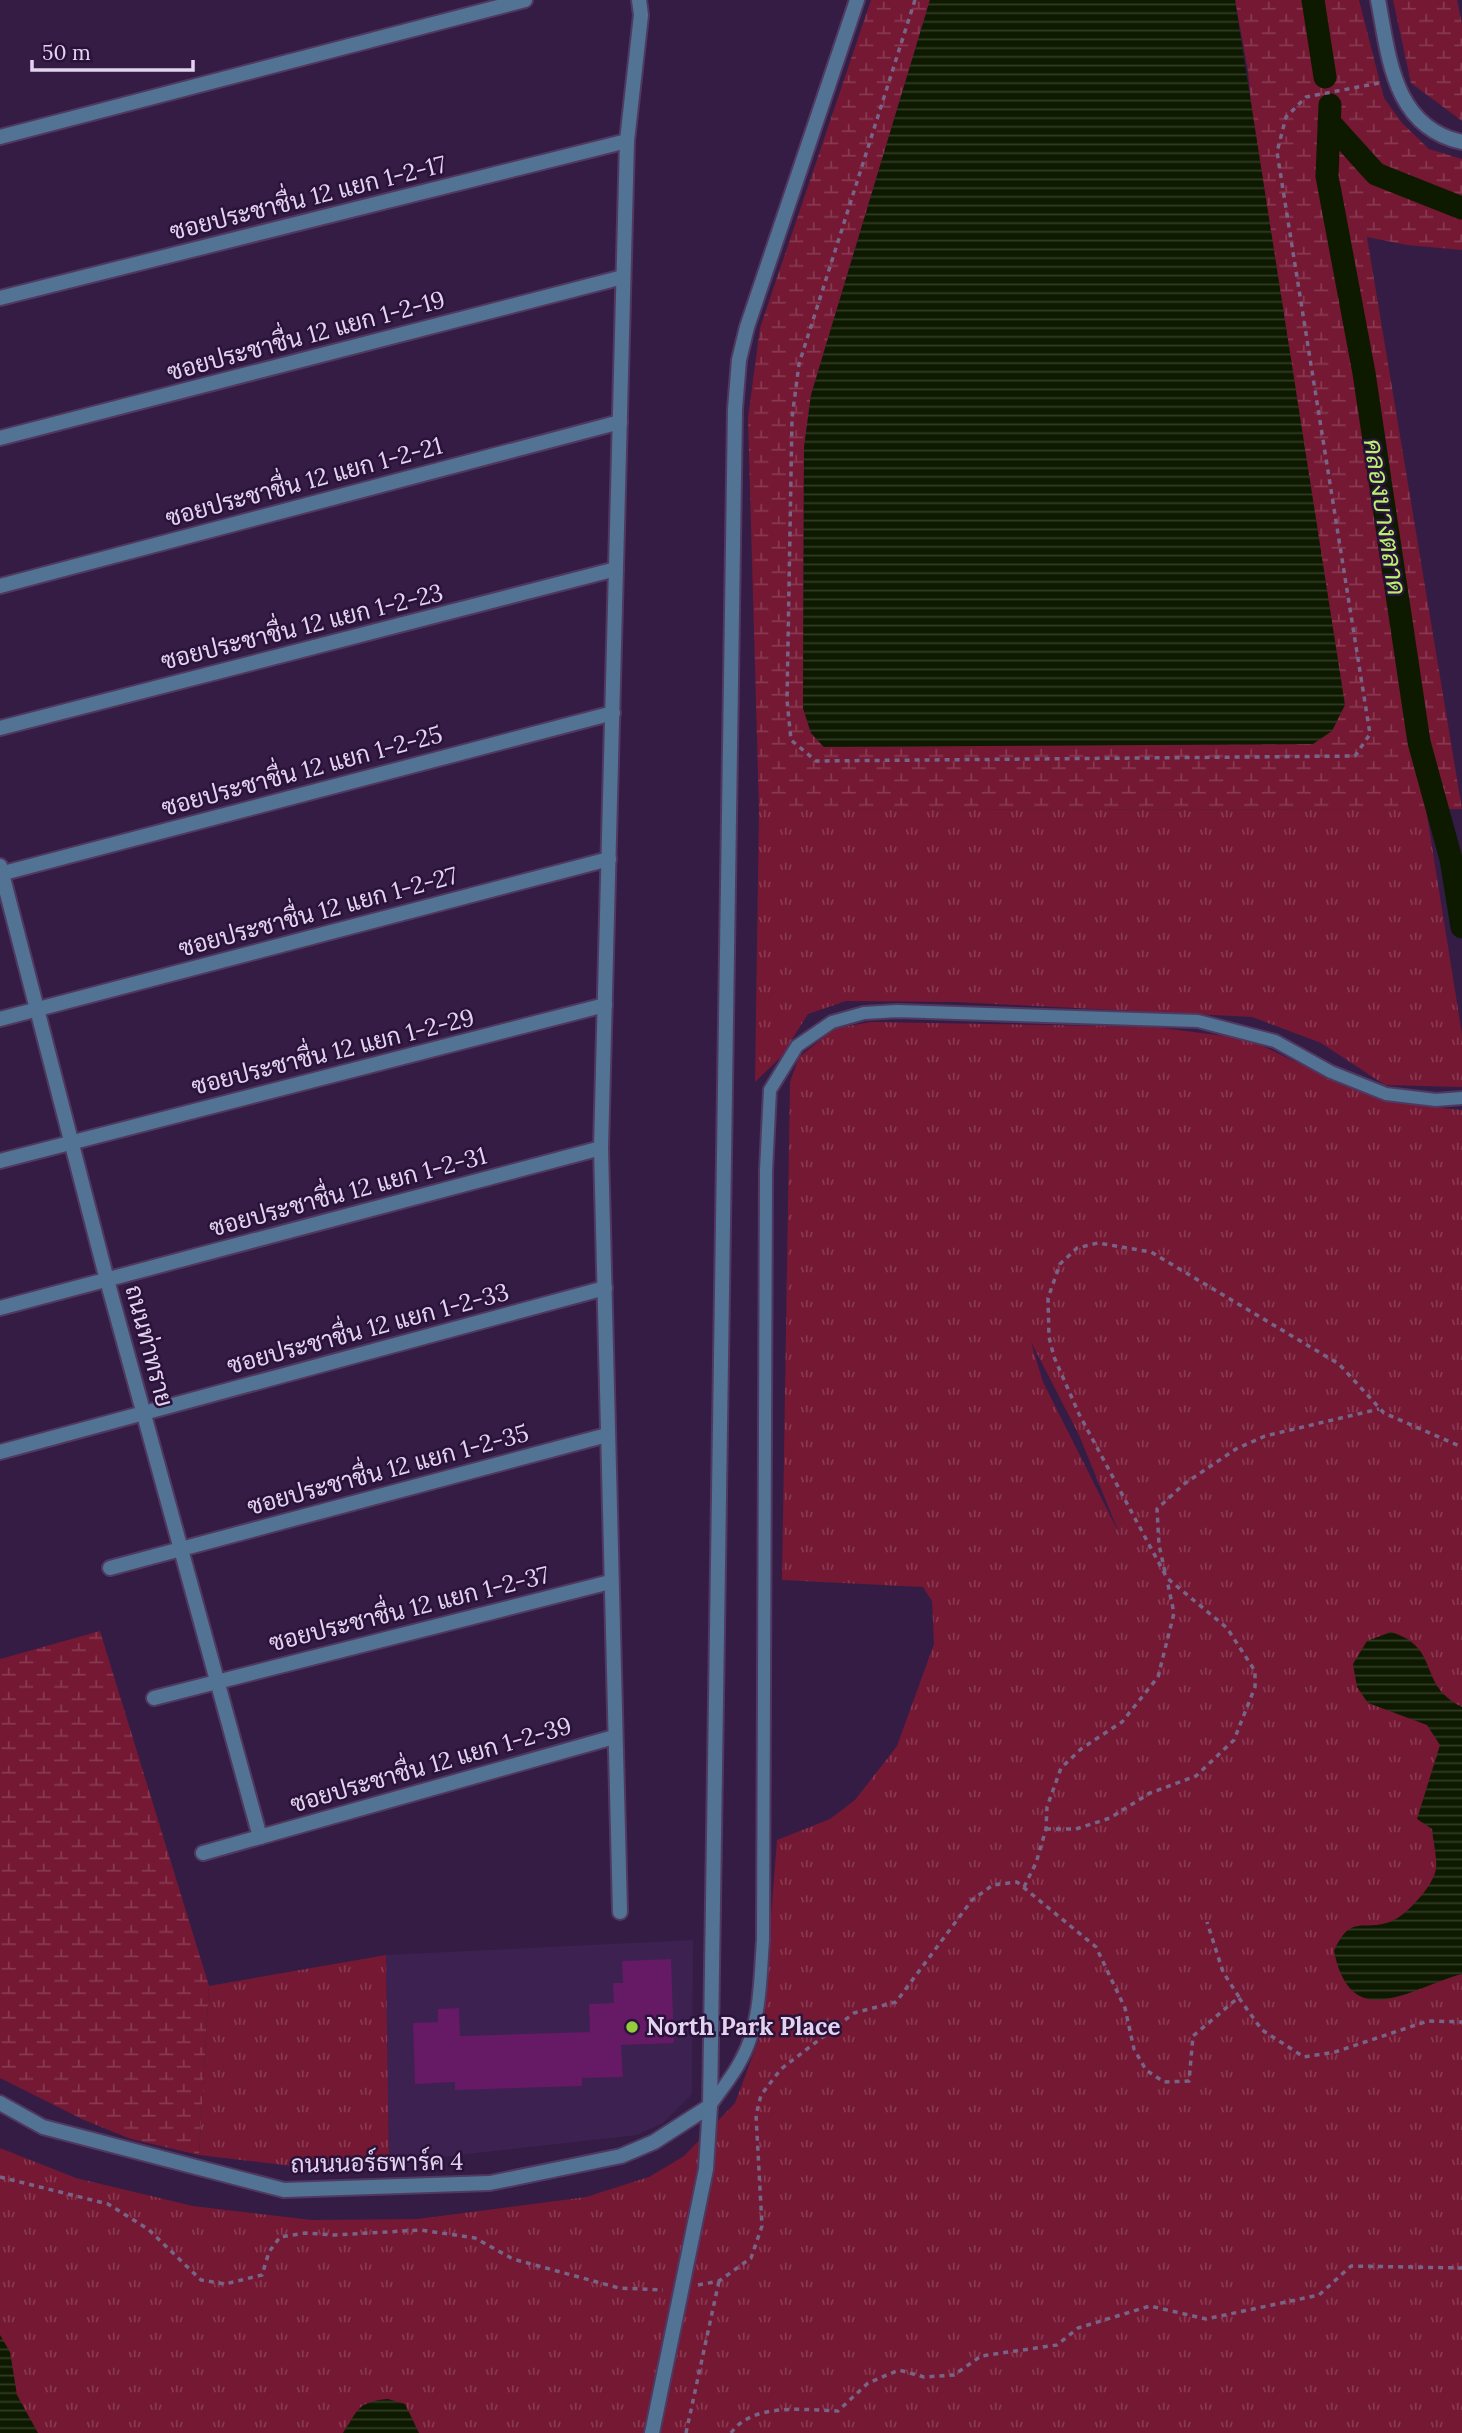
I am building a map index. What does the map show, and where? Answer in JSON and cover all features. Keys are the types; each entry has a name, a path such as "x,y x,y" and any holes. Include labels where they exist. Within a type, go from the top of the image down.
{"street":[{"path":"0,137 525,0"},
{"path":"652,2433 706,2169 710,2106 735,409 739,360 747,327 857,0"},
{"path":"1378,0 1393,81 1426,127 1462,142"},
{"path":"620,1912 601,1149 623,277 628,141 640,7"},
{"name":"ซอยประชาชื่น 12 แยก 1-2-17","path":"0,298 628,141"},
{"name":"ซอยประชาชื่น 12 แยก 1-2-19","path":"0,438 623,277"},
{"name":"ซอยประชาชื่น 12 แยก 1-2-21","path":"0,586 620,422"},
{"name":"ซอยประชาชื่น 12 แยก 1-2-23","path":"0,728 616,569"},
{"name":"ซอยประชาชื่น 12 แยก 1-2-25","path":"1,871 612,713"},
{"name":"ซอยประชาชื่น 12 แยก 1-2-27","path":"0,1019 609,859"},
{"name":"ถนนท่าทราย","path":"1,871 39,1009 107,1280 260,1837"},
{"name":"ซอยประชาชื่น 12 แยก 1-2-29","path":"0,1161 605,1005"},
{"name":"ซอยประชาชื่น 12 แยก 1-2-31","path":"0,1308 601,1149"},
{"name":"ซอยประชาชื่น 12 แยก 1-2-33","path":"0,1452 605,1289"},
{"name":"ซอยประชาชื่น 12 แยก 1-2-35","path":"110,1568 607,1435"},
{"name":"ซอยประชาชื่น 12 แยก 1-2-37","path":"155,1698 610,1582"},
{"name":"ซอยประชาชื่น 12 แยก 1-2-39","path":"203,1853 614,1737"},
{"name":"ถนนนอร์ธพาร์ค 4","path":"0,2103 43,2127 284,2190 490,2183 621,2156 654,2142 710,2106"}],"lane":[{"path":"710,2106 742,2059 754,2029 760,1985 763,1926 766,1171 770,1090 797,1046 832,1022 875,1012 1198,1021 1275,1041 1331,1072 1386,1094 1436,1100 1462,1098"}],"path":[{"path":"915,0 799,364 792,418 787,700 791,740 816,761 1354,756 1370,734 1277,152 1286,117 1306,97 1393,81"},
{"path":"1046,1829 1076,1829 1110,1818 1150,1793 1196,1776 1234,1740 1255,1687 1255,1671 1227,1628 1167,1578 1079,1414 1054,1357 1049,1337 1048,1298 1060,1264 1077,1248 1098,1243 1151,1252 1339,1364 1379,1409 1462,1447"},
{"path":"1024,1887 1036,1863 1046,1829 1047,1807 1062,1768 1081,1749 1122,1722 1158,1677 1174,1613 1159,1545 1157,1509 1184,1483 1236,1449 1265,1436 1379,1409"},
{"path":"0,2177 108,2204 149,2229 201,2280 225,2284 261,2275 269,2252 280,2237 305,2233 334,2235 421,2230 475,2238 513,2259 619,2288 682,2288 719,2281 751,2258 762,2226 756,2115 761,2095 781,2069 854,2013 896,2002 972,1900 993,1885 1017,1882 1096,1947 1125,2008 1134,2049 1146,2070 1164,2082 1189,2081 1193,2036 1238,1997"},
{"path":"1207,1922 1223,1972 1238,1997 1262,2030 1304,2057 1335,2052 1427,2021 1462,2022"},
{"path":"731,2433 750,2416 783,2410 838,2411 868,2383 898,2370 924,2377 954,2375 981,2356 1056,2345 1078,2328 1150,2306 1206,2319 1319,2295 1351,2266 1462,2267"},
{"path":"686,2433 719,2281"}],"shaded area":[{"path":"930,0 1235,0 1345,705 1332,731 1313,744 824,747 811,733 803,708 804,448 811,395"},
{"path":"1391,1632 1417,1647 1439,1688 1462,1707 1462,1974 1403,1995 1368,1999 1354,1992 1342,1977 1334,1951 1340,1939 1352,1928 1382,1924 1398,1918 1426,1890 1436,1868 1432,1829 1417,1819 1440,1745 1427,1725 1368,1703 1357,1687 1353,1664 1367,1641"},
{"path":"693,1940 692,2094 663,2123 637,2135 389,2163 386,1955"},
{"path":"0,2335 10,2352 17,2395 38,2433 0,2433"},
{"path":"388,2399 405,2404 419,2433 343,2433 360,2408 370,2402"}],"green space":[{"path":"871,0 930,0 811,395 804,448 803,708 811,733 824,747 1312,744 1248,71 1235,0 1359,0 1384,98 1402,123 1429,149 1462,159 1462,250 1407,245 1367,237 1462,809 759,810 748,418 760,328"},
{"path":"1393,0 1457,0 1462,24 1462,121 1411,83"},
{"path":"1426,809 1462,1034 1462,1087 1385,1085 1321,1043 1252,1017 956,1002 846,1001 808,1014 780,1058 755,1082 759,810"},
{"path":"870,1022 1155,1027 1248,1039 1300,1064 1414,1105 1462,1110 1462,2433 0,2433 0,2148 76,2178 193,2206 312,2220 417,2219 586,2197 649,2177 684,2156 735,2103 762,2031 777,1840 830,1819 855,1800 897,1746 934,1644 932,1601 923,1587 782,1580 790,1082 799,1057 834,1029","holes":["1031,1342 1079,1435 1119,1533 1043,1382"]},
{"path":"100,1631 209,1986 199,2155 131,2139 84,2120 0,2078 0,1659"},
{"path":"386,1955 389,2163 310,2168 199,2155 209,1986"}],"building":[{"name":"North Park Place","path":"671,1959 674,2043 621,2045 623,2077 582,2078 582,2086 455,2090 455,2082 415,2084 413,2023 438,2022 438,2009 459,2008 460,2036 590,2032 589,2004 614,2003 613,1983 623,1983 622,1961"}],"waterway":[{"name":"คลองบางตลาด","path":"1313,0 1325,77"},
{"name":"คลองบางตลาด","path":"1330,105 1327,176 1364,373 1419,742 1451,859 1462,927"},
{"path":"1329,122 1376,174 1462,208"}],"place":[{"name":"North Park Place","path":"632,2027"}]}
